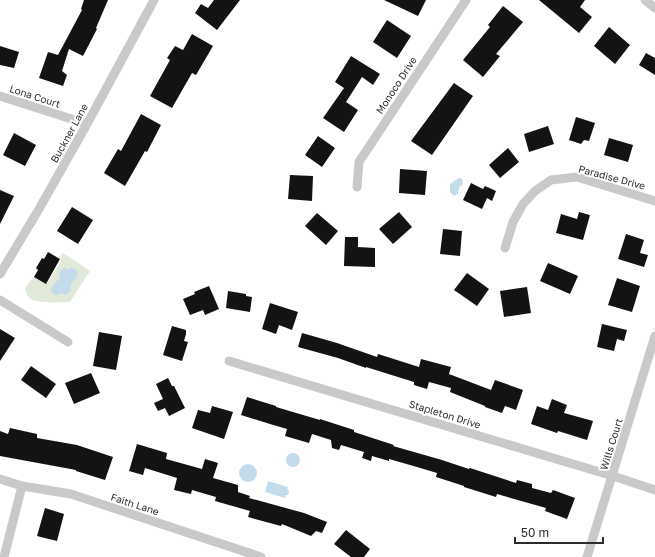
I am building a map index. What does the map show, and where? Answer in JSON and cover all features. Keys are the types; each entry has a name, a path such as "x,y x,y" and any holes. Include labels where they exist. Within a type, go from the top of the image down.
{"street":[{"name":"Buckner Lane","path":"0,274 87,124 154,0"},
{"name":"Monoco Drive","path":"357,187 359,162 466,0"},
{"path":"645,0 655,8"},
{"name":"Lona Court","path":"0,96 87,124"},
{"name":"Paradise Drive","path":"505,248 513,222 523,204 535,191 551,180 576,177 655,201"},
{"path":"0,300 68,342"},
{"name":"Wills Court","path":"587,557 655,336"},
{"name":"Stapleton Drive","path":"229,361 613,476 655,490"},
{"name":"Faith Lane","path":"0,480 22,486 71,494 261,557"},
{"path":"4,557 22,486"}],"green space":[{"path":"63,253 90,271 70,302 35,301 30,298 25,288 35,275 47,283 62,260 59,257"}],"water":[{"path":"459,178 462,179 463,183 459,187 458,194 454,196 450,192 450,184"},
{"path":"66,268 67,270 71,268 76,269 78,274 77,277 71,285 71,290 69,293 65,295 61,293 54,295 51,290 52,286 59,279 60,271"},
{"path":"290,453 296,453 300,457 300,463 296,467 290,467 286,463 286,457"},
{"path":"248,464 254,467 257,473 254,479 248,482 242,479 239,473 242,467"},
{"path":"268,481 288,487 288,495 286,495 285,498 265,492"}],"building":[{"path":"84,0 108,0 96,28 97,29 83,56 69,49 62,71 67,75 63,86 39,78 48,52 58,55 82,10"},
{"path":"214,0 240,0 217,30 195,13 201,4 208,8"},
{"path":"384,0 426,0 418,16"},
{"path":"539,0 585,0 580,7 592,17 579,33"},
{"path":"503,6 523,22 496,54 500,56 483,77 463,60 490,27 488,25"},
{"path":"387,20 411,36 397,58 373,42"},
{"path":"609,27 630,45 615,64 594,46"},
{"path":"192,34 213,46 196,75 192,73 172,108 150,96 170,60 167,58 175,46 183,50"},
{"path":"0,46 19,52 14,68 0,65"},
{"path":"646,53 655,58 655,75 639,65"},
{"path":"351,56 380,74 373,85 362,77 346,102 358,110 344,132 323,118 344,88 335,82"},
{"path":"454,83 473,96 432,155 411,141"},
{"path":"141,114 161,125 147,152 145,151 125,186 104,173 118,149 121,151"},
{"path":"576,117 595,123 589,141 584,140 581,144 569,140"},
{"path":"548,126 554,144 529,152 524,134"},
{"path":"14,133 36,145 25,166 3,155"},
{"path":"318,136 335,148 322,167 305,155"},
{"path":"609,138 633,145 628,162 604,155"},
{"path":"508,148 519,162 500,178 489,165"},
{"path":"400,169 427,171 425,195 399,193"},
{"path":"290,175 313,176 312,201 288,199"},
{"path":"471,183 483,189 485,186 496,191 492,201 487,198 482,209 463,200"},
{"path":"0,190 14,196 0,224"},
{"path":"72,207 93,220 78,244 57,231"},
{"path":"399,212 412,227 393,244 379,229"},
{"path":"579,212 590,215 583,240 556,233 561,214 577,219"},
{"path":"317,213 338,231 326,245 305,226"},
{"path":"443,229 462,231 460,256 440,254"},
{"path":"626,234 644,240 640,253 648,255 644,267 618,259"},
{"path":"345,237 358,237 358,247 375,248 375,267 344,266"},
{"path":"48,252 60,259 46,284 34,277 38,270 36,268"},
{"path":"548,263 578,276 570,294 540,281"},
{"path":"467,273 489,289 477,306 454,290"},
{"path":"617,278 640,286 632,312 608,305"},
{"path":"209,286 219,309 205,315 203,310 190,315 183,299 195,294 194,292"},
{"path":"527,287 531,313 504,317 500,291"},
{"path":"228,291 246,294 246,296 252,297 250,312 226,308"},
{"path":"270,303 298,312 292,330 279,325 276,334 262,329"},
{"path":"602,324 627,330 624,341 617,339 614,351 597,347"},
{"path":"172,326 186,330 184,341 188,342 182,361 163,355"},
{"path":"0,329 15,338 0,361"},
{"path":"99,332 122,336 116,370 93,366"},
{"path":"302,333 377,357 378,354 419,367 421,359 451,367 449,374 491,390 495,380 523,390 516,410 505,406 502,413 450,392 451,388 429,382 427,389 414,385 414,382 298,347"},
{"path":"31,366 56,384 46,398 21,380"},
{"path":"91,373 100,393 74,404 65,383"},
{"path":"168,378 172,386 174,386 185,408 169,416 165,408 158,411 154,403 163,399 156,384"},
{"path":"247,397 354,430 354,432 394,445 393,446 516,483 517,480 532,484 532,488 551,493 553,490 575,498 567,519 545,511 546,508 497,494 496,497 464,487 436,477 437,473 389,459 389,461 372,456 371,461 362,458 364,452 341,445 339,450 332,448 331,440 312,434 309,443 285,436 287,429 241,415"},
{"path":"552,399 567,405 564,413 593,421 587,440 558,431 557,433 531,424 537,406 548,410"},
{"path":"212,406 233,412 224,439 192,428 198,410 210,413"},
{"path":"10,428 37,434 37,438 77,445 113,457 105,480 76,470 0,456 0,431 8,434"},
{"path":"137,444 167,453 166,459 202,469 205,459 218,463 213,478 238,485 238,492 250,496 249,498 304,513 327,522 322,533 316,531 311,536 282,524 281,526 248,517 250,511 215,501 216,497 192,490 191,494 174,490 177,478 145,468 143,475 129,471"},
{"path":"45,508 64,514 57,541 37,536"},
{"path":"346,530 370,549 364,557 351,557 334,544"}]}
